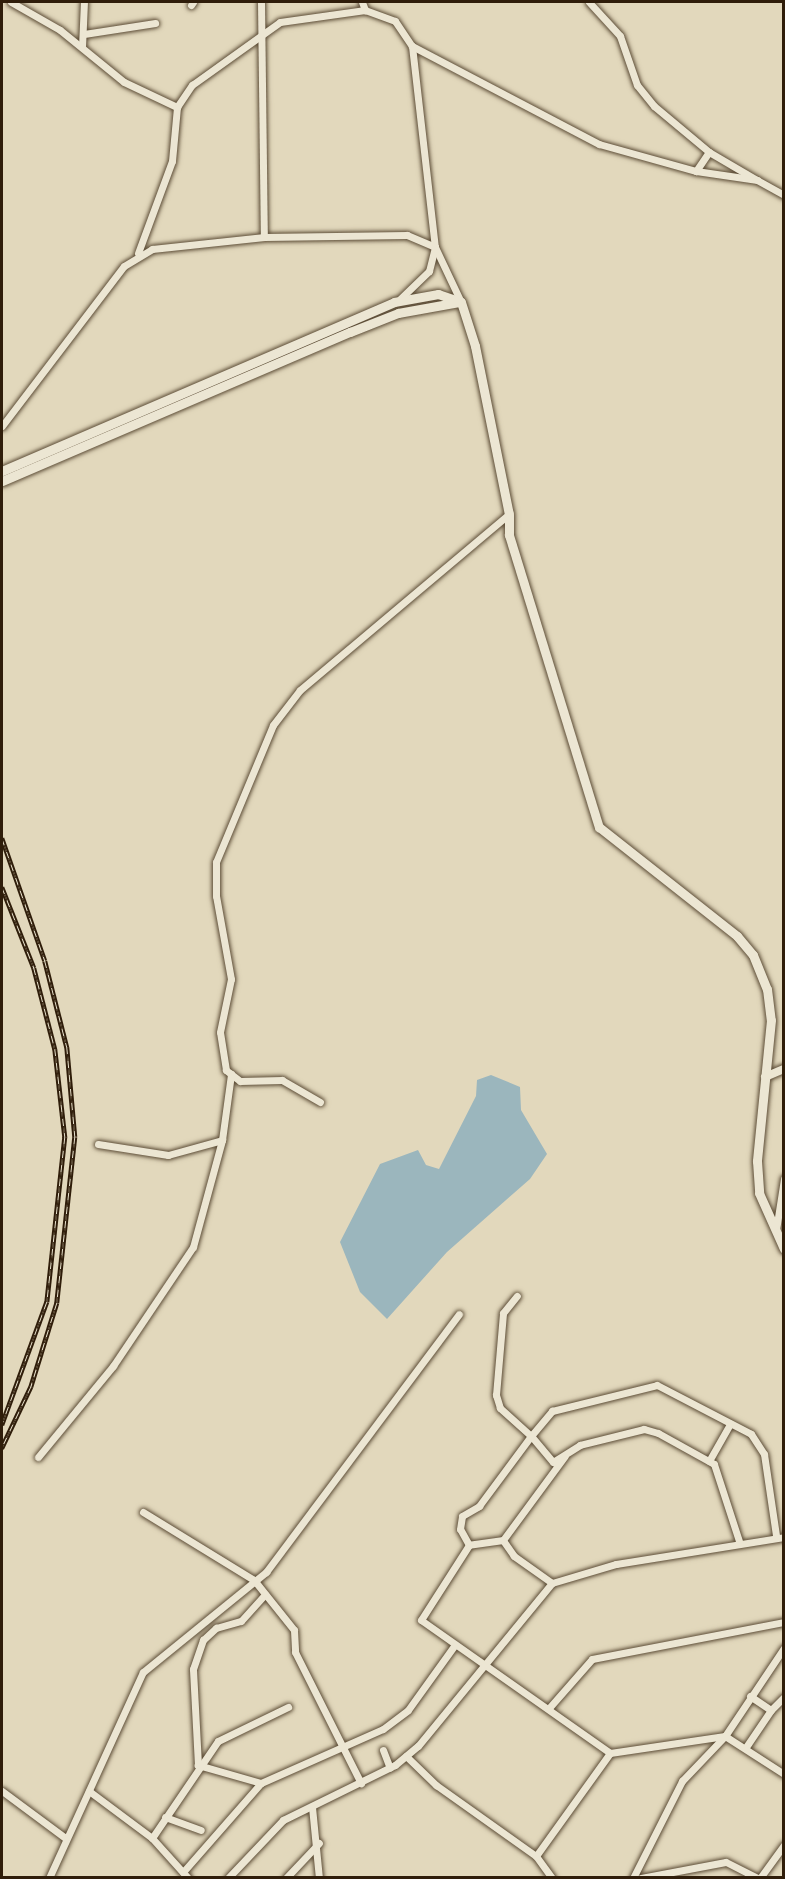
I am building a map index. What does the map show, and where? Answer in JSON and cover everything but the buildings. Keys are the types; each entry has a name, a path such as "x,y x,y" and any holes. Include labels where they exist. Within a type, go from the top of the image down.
{"main road":[{"path":"2,471 394,302 438,294 461,302"},
{"path":"2,481 398,313 461,302"},
{"path":"461,302 509,514 508,535 599,827 737,936 753,955 766,989 771,1020 757,1161 759,1193 783,1249"}],"street":[{"path":"11,2 81,47 124,82 177,107"},
{"path":"81,47 84,34 84,2"},
{"path":"261,2 258,33 264,237"},
{"path":"362,2 365,10"},
{"path":"588,2 620,36 637,85 709,152 783,195"},
{"path":"2,426 138,253 172,161 177,107 192,85 258,33 280,22 365,10 395,21 412,46 574,134 696,171 757,180"},
{"path":"84,34 155,23"},
{"path":"412,46 435,246 461,302"},
{"path":"696,171 709,152"},
{"path":"138,253 264,237 385,232 435,246"},
{"path":"394,302 414,291 429,271 435,246"},
{"path":"38,1457 113,1366 193,1247 222,1140 231,1074 220,1032 231,979 216,896 216,862 273,725 300,690 509,514"},
{"path":"765,1077 783,1070"},
{"path":"231,1074 240,1081 282,1080 320,1102"},
{"path":"98,1144 168,1155 222,1140"},
{"path":"775,1234 783,1179"},
{"path":"517,1296 503,1313 496,1395 500,1408 531,1436 554,1462 568,1452 644,1429 709,1461 739,1541"},
{"path":"49,1878 64,1837 89,1791 143,1672 254,1580 459,1314"},
{"path":"228,1878 284,1820 390,1768 406,1756 552,1583 616,1564 739,1541 780,1536 764,1454 751,1434 657,1384 552,1411 479,1506 462,1516 460,1530 469,1545"},
{"path":"709,1461 730,1424"},
{"path":"568,1452 503,1540 469,1545 421,1620 481,1667 549,1708 610,1753 725,1736 747,1747 783,1774"},
{"path":"143,1512 254,1580 294,1630 295,1652 361,1783"},
{"path":"503,1540 514,1556 552,1583"},
{"path":"198,1765 200,1725 194,1710 193,1669 198,1649 216,1628 241,1621 265,1594"},
{"path":"549,1708 592,1659 783,1622"},
{"path":"89,1791 152,1838 186,1875 261,1783 342,1744 383,1729 408,1710 454,1646"},
{"path":"633,1878 682,1781 725,1736 783,1648"},
{"path":"750,1696 771,1710"},
{"path":"747,1747 771,1710 783,1697"},
{"path":"152,1838 198,1765 218,1741 288,1707"},
{"path":"383,1750 390,1768"},
{"path":"536,1856 610,1753"},
{"path":"406,1756 436,1785 536,1856 552,1878"},
{"path":"198,1765 261,1783"},
{"path":"2,1791 64,1837"},
{"path":"312,1807 319,1843 320,1878"},
{"path":"165,1817 201,1830"},
{"path":"286,1878 319,1843"},
{"path":"641,1878 726,1862 758,1878 783,1845"}],"water":[{"path":"491,1075 520,1087 521,1110 547,1154 530,1179 447,1252 387,1319 360,1292 340,1242 380,1164 418,1150 426,1165 439,1169 476,1096 477,1080"}],"railway":[{"path":"2,838 45,961 67,1047 75,1137 57,1303 31,1387 2,1448"},
{"path":"2,887 34,968 55,1049 65,1137 47,1302 2,1425"}]}
